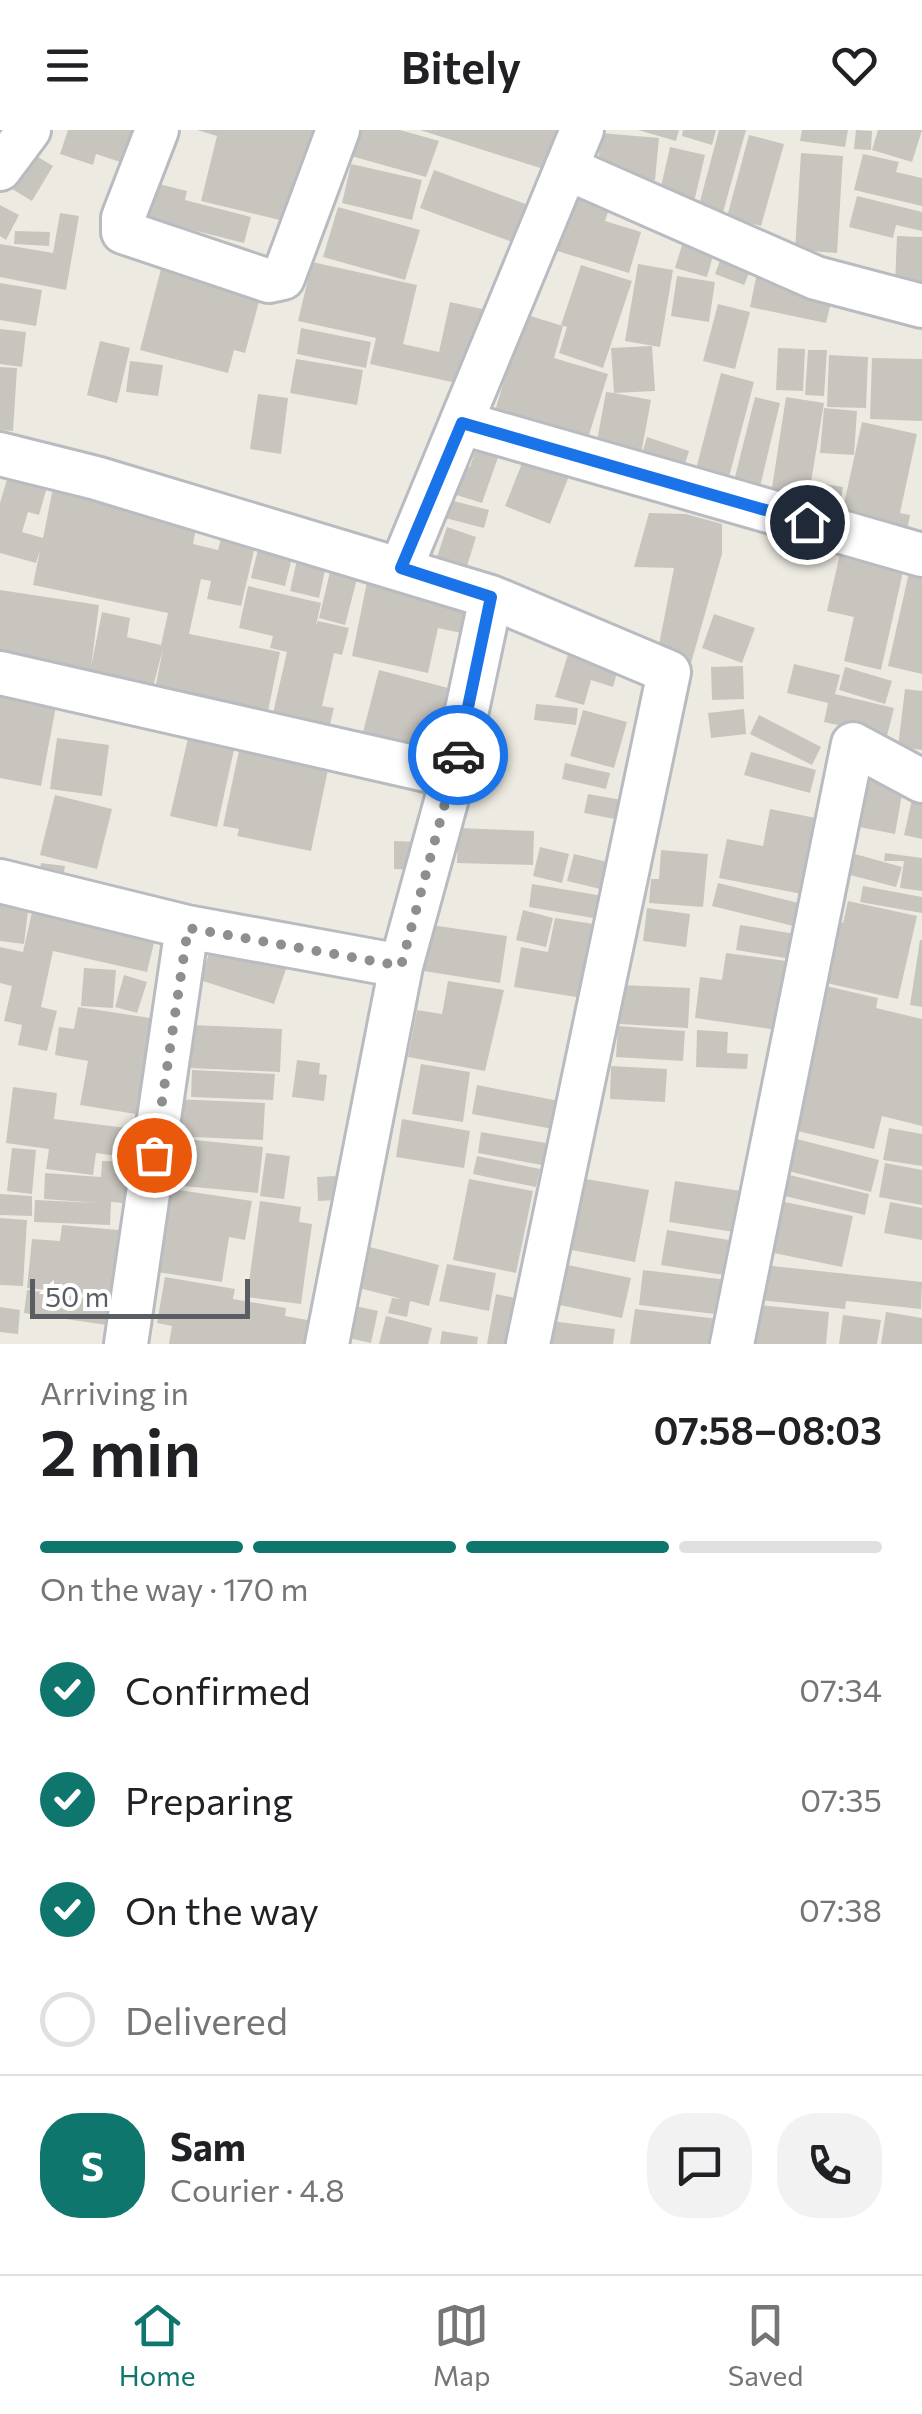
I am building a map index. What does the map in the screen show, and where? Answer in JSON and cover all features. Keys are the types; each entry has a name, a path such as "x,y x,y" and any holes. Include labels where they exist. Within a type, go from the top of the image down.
{"street":[{"path":"0,169 29,130"},
{"path":"158,130 123,218 123,232 270,281 284,278 338,130"},
{"path":"401,568 574,149 816,278 922,306"},
{"path":"462,423 922,554"},
{"path":"0,454 491,597 669,672 528,1344"},
{"path":"327,1344 401,966 453,776 491,597"},
{"path":"0,673 453,776"},
{"path":"732,1344 852,744 922,781"},
{"path":"0,881 188,928 401,966"},
{"path":"126,1344 188,928"}],"building":[{"path":"68,130 152,130 139,168 96,154 93,165 60,154"},
{"path":"197,130 330,130 296,224 201,201 217,136"},
{"path":"358,130 400,130 439,141 426,177 351,156"},
{"path":"420,130 569,130 556,173"},
{"path":"638,130 679,130 676,141"},
{"path":"683,130 716,130 712,145 682,136"},
{"path":"719,130 746,130 723,212 699,205"},
{"path":"802,130 848,130 845,147 800,141"},
{"path":"856,130 872,131 871,150 854,149"},
{"path":"878,130 922,130 912,162 872,150"},
{"path":"601,133 659,138 655,180 597,175"},
{"path":"749,135 784,144 761,226 727,217"},
{"path":"670,147 705,155 694,202 659,195"},
{"path":"28,151 53,166 32,201 7,186"},
{"path":"801,153 843,156 837,253 795,250"},
{"path":"863,154 899,162 896,172 922,178 922,206 854,190"},
{"path":"351,164 422,180 412,220 342,203"},
{"path":"434,170 542,210 528,248 420,208"},
{"path":"155,183 187,191 185,200 251,217 244,243 145,218"},
{"path":"573,185 613,197 605,221 641,232 629,273 554,250"},
{"path":"857,196 922,212 922,231 896,225 893,238 849,227"},
{"path":"0,205 19,215 6,240 0,236"},
{"path":"338,207 420,230 405,280 323,257"},
{"path":"60,213 79,216 66,290 0,277 0,244 53,253"},
{"path":"687,229 718,238 707,277 675,268"},
{"path":"15,231 50,232 49,246 14,244"},
{"path":"897,236 922,237 922,284 895,284"},
{"path":"726,245 756,257 744,285 715,274"},
{"path":"163,261 263,287 245,353 234,350 228,373 140,350"},
{"path":"312,262 417,285 403,344 439,352 450,302 487,310 470,386 370,364 376,338 298,321"},
{"path":"638,264 673,270 660,347 625,341"},
{"path":"581,265 632,281 603,368 559,353 567,327 561,325"},
{"path":"757,273 834,290 826,323 750,307"},
{"path":"677,276 715,282 709,322 671,316"},
{"path":"0,283 42,290 36,326 0,320"},
{"path":"718,304 750,312 735,369 703,361"},
{"path":"524,314 563,326 554,358 608,374 588,438 495,411"},
{"path":"301,328 371,342 366,368 297,354"},
{"path":"0,329 26,332 22,367 0,364"},
{"path":"100,341 130,348 117,403 87,395"},
{"path":"652,346 655,391 614,393 611,348"},
{"path":"778,348 805,349 803,391 776,390"},
{"path":"808,350 827,350 824,396 805,395"},
{"path":"829,355 868,357 866,408 827,407"},
{"path":"872,358 922,359 922,421 870,419"},
{"path":"296,359 363,370 357,405 290,393"},
{"path":"130,361 163,365 158,396 126,392"},
{"path":"0,367 17,368 13,431 0,430"},
{"path":"721,373 754,382 729,477 696,469"},
{"path":"606,392 651,400 641,454 596,446"},
{"path":"258,394 288,398 281,454 250,449"},
{"path":"755,397 780,403 758,495 732,489"},
{"path":"786,397 824,403 811,482 843,487 838,518 769,507"},
{"path":"824,408 857,411 854,455 820,453"},
{"path":"862,422 917,434 900,513 910,515 906,536 840,522"},
{"path":"480,435 503,443 482,503 453,494 463,464 470,467"},
{"path":"647,437 689,451 681,476 639,463"},
{"path":"526,453 571,471 550,524 505,506"},
{"path":"10,469 49,480 39,515 28,512 22,532 43,538 54,483 199,513 193,544 218,550 222,535 256,542 241,606 207,599 211,581 201,579 189,634 280,652 265,726 153,699 163,649 150,698 0,665 0,590 99,605 91,667 102,612 130,618 127,637 161,645 168,613 33,585 40,550 36,563 0,553 0,503"},
{"path":"450,500 489,510 484,528 445,518"},
{"path":"649,513 686,514 722,524 722,554 689,670 656,660 674,568 634,567"},
{"path":"447,527 476,537 463,579 433,569"},
{"path":"261,537 295,545 285,586 251,578"},
{"path":"841,549 905,563 881,670 844,661 854,617 827,611"},
{"path":"298,555 327,561 319,598 290,591"},
{"path":"331,568 358,575 345,625 319,618"},
{"path":"910,568 922,571 922,674 888,666"},
{"path":"368,577 477,606 471,635 438,628 428,673 352,656"},
{"path":"248,586 321,603 316,625 318,621 349,628 342,655 334,653 322,706 334,708 326,740 271,722 287,652 270,648 273,636 239,628"},
{"path":"714,614 755,628 742,663 702,648"},
{"path":"571,644 621,658 613,687 591,680 584,705 555,697"},
{"path":"794,664 840,675 835,694 894,708 887,736 824,722 828,703 787,693"},
{"path":"743,666 744,699 712,700 711,667"},
{"path":"845,667 892,681 885,704 839,690"},
{"path":"379,670 452,689 435,758 361,740"},
{"path":"905,689 922,691 922,750 898,747"},
{"path":"0,691 57,701 41,786 0,778"},
{"path":"536,704 578,708 576,725 534,720"},
{"path":"744,709 746,734 711,738 708,713"},
{"path":"583,710 627,722 614,768 570,756"},
{"path":"759,715 821,747 812,765 750,734"},
{"path":"189,734 235,745 217,827 170,816"},
{"path":"57,738 109,745 102,796 50,789"},
{"path":"240,746 329,765 311,851 237,836 239,829 223,826"},
{"path":"751,752 816,770 810,793 744,775"},
{"path":"565,763 610,773 606,789 562,779"},
{"path":"858,775 904,783 895,834 849,825"},
{"path":"588,794 639,803 635,823 584,813"},
{"path":"55,795 112,809 97,869 40,855"},
{"path":"913,795 922,797 922,839 904,835"},
{"path":"770,809 826,820 812,896 719,878 727,839 763,846"},
{"path":"458,828 534,831 533,865 457,863"},
{"path":"394,841 418,842 417,870 394,869"},
{"path":"540,847 569,854 562,883 533,876"},
{"path":"661,850 708,854 703,907 649,903 651,879 659,879"},
{"path":"844,851 902,867 896,887 839,872"},
{"path":"885,853 922,858 922,891 900,888 904,861 884,861"},
{"path":"574,854 624,866 617,893 567,881"},
{"path":"41,863 65,866 62,885 38,881"},
{"path":"718,883 807,905 801,928 712,906"},
{"path":"532,884 615,898 611,921 529,907"},
{"path":"863,886 922,897 922,913 860,902"},
{"path":"0,899 29,902 24,944 0,941"},
{"path":"848,901 917,916 898,999 822,982 836,921 843,923"},
{"path":"34,903 157,930 147,972 53,951 41,1007 57,1011 47,1051 18,1045 22,1025 4,1021 12,986 0,983 0,947 23,952"},
{"path":"647,908 690,914 686,947 643,941"},
{"path":"523,910 553,918 546,947 516,940"},
{"path":"555,918 613,927 601,1001 514,987 521,947 548,952"},
{"path":"424,924 507,936 500,983 417,970"},
{"path":"740,925 802,935 798,960 736,950"},
{"path":"922,940 922,1007 910,1005"},
{"path":"213,942 287,966 274,1004 200,980"},
{"path":"726,953 801,963 791,1032 695,1018 700,977 722,980"},
{"path":"84,968 116,970 113,1008 81,1006"},
{"path":"124,975 147,982 137,1013 115,1007"},
{"path":"448,981 504,990 485,1071 408,1057 417,1010 442,1014"},
{"path":"817,984 878,998 876,1008 922,1019 922,1126 882,1116 874,1149 789,1129"},
{"path":"621,985 690,988 688,1028 619,1024"},
{"path":"78,1007 157,1019 142,1115 80,1105 88,1061 55,1055 59,1027 74,1029"},
{"path":"192,1025 282,1029 280,1072 190,1068"},
{"path":"618,1026 685,1031 683,1061 616,1057"},
{"path":"697,1030 728,1032 727,1053 748,1054 747,1069 696,1067"},
{"path":"297,1060 320,1063 319,1074 327,1075 324,1101 292,1097"},
{"path":"421,1064 470,1072 463,1122 412,1114"},
{"path":"611,1066 667,1069 665,1102 610,1099"},
{"path":"192,1070 275,1074 273,1100 191,1097"},
{"path":"477,1085 559,1101 553,1129 472,1114"},
{"path":"13,1087 57,1093 54,1119 135,1129 131,1158 96,1153 93,1175 46,1169 49,1149 6,1143"},
{"path":"173,1099 265,1103 263,1140 171,1136"},
{"path":"402,1119 470,1131 464,1168 396,1157"},
{"path":"889,1128 922,1134 922,1166 883,1160"},
{"path":"481,1132 546,1143 542,1165 478,1153"},
{"path":"166,1137 263,1147 258,1193 162,1184"},
{"path":"793,1138 879,1160 871,1192 784,1170"},
{"path":"12,1148 36,1150 32,1194 7,1191"},
{"path":"266,1153 290,1156 284,1199 260,1196"},
{"path":"477,1156 540,1169 536,1187 473,1174"},
{"path":"102,1161 138,1162 135,1204 111,1202 110,1225 34,1222 35,1200 99,1203 44,1199 45,1173 101,1177"},
{"path":"885,1163 922,1170 922,1205 879,1197"},
{"path":"781,1173 869,1194 865,1215 776,1194"},
{"path":"335,1176 337,1200 318,1201 317,1177"},
{"path":"575,1177 649,1190 635,1262 561,1248"},
{"path":"469,1179 533,1191 516,1273 453,1260"},
{"path":"675,1181 748,1192 741,1233 669,1222"},
{"path":"159,1187 252,1201 245,1240 229,1237 222,1282 151,1271"},
{"path":"0,1194 32,1196 32,1216 0,1215"},
{"path":"260,1201 301,1207 299,1222 312,1224 301,1304 247,1297"},
{"path":"780,1201 853,1216 842,1267 769,1252"},
{"path":"890,1202 922,1208 922,1240 884,1233"},
{"path":"0,1218 27,1220 23,1286 0,1285"},
{"path":"62,1225 129,1231 122,1297 27,1288 32,1239 60,1241"},
{"path":"667,1230 729,1240 724,1275 661,1265"},
{"path":"366,1246 439,1265 429,1306 410,1301 407,1317 388,1313 392,1298 402,1299 355,1287"},
{"path":"447,1264 496,1273 489,1311 439,1301"},
{"path":"563,1264 631,1278 622,1318 555,1304"},
{"path":"763,1265 922,1282 921,1309 846,1301 845,1309 759,1300"},
{"path":"643,1270 736,1281 732,1316 639,1305"},
{"path":"165,1277 235,1289 233,1299 286,1308 285,1316 319,1322 315,1344 169,1344 172,1326 157,1323"},
{"path":"27,1290 125,1304 121,1327 24,1313"},
{"path":"496,1294 525,1300 516,1344 487,1344"},
{"path":"751,1304 829,1312 826,1344 747,1344"},
{"path":"351,1305 378,1311 371,1343 344,1337"},
{"path":"0,1307 20,1310 18,1334 0,1332"},
{"path":"635,1309 727,1320 724,1344 630,1344"},
{"path":"886,1312 922,1318 922,1344 881,1344"},
{"path":"843,1315 881,1320 877,1344 839,1344"},
{"path":"386,1316 432,1328 428,1344 379,1344"},
{"path":"551,1321 615,1329 613,1344 548,1344"},
{"path":"442,1331 478,1337 477,1344 440,1344"}],"way so far":[{"path":"154,1155 188,928 401,966 458,755"}],"route":[{"path":"458,755 491,597 401,568 462,423 807,522"}]}
